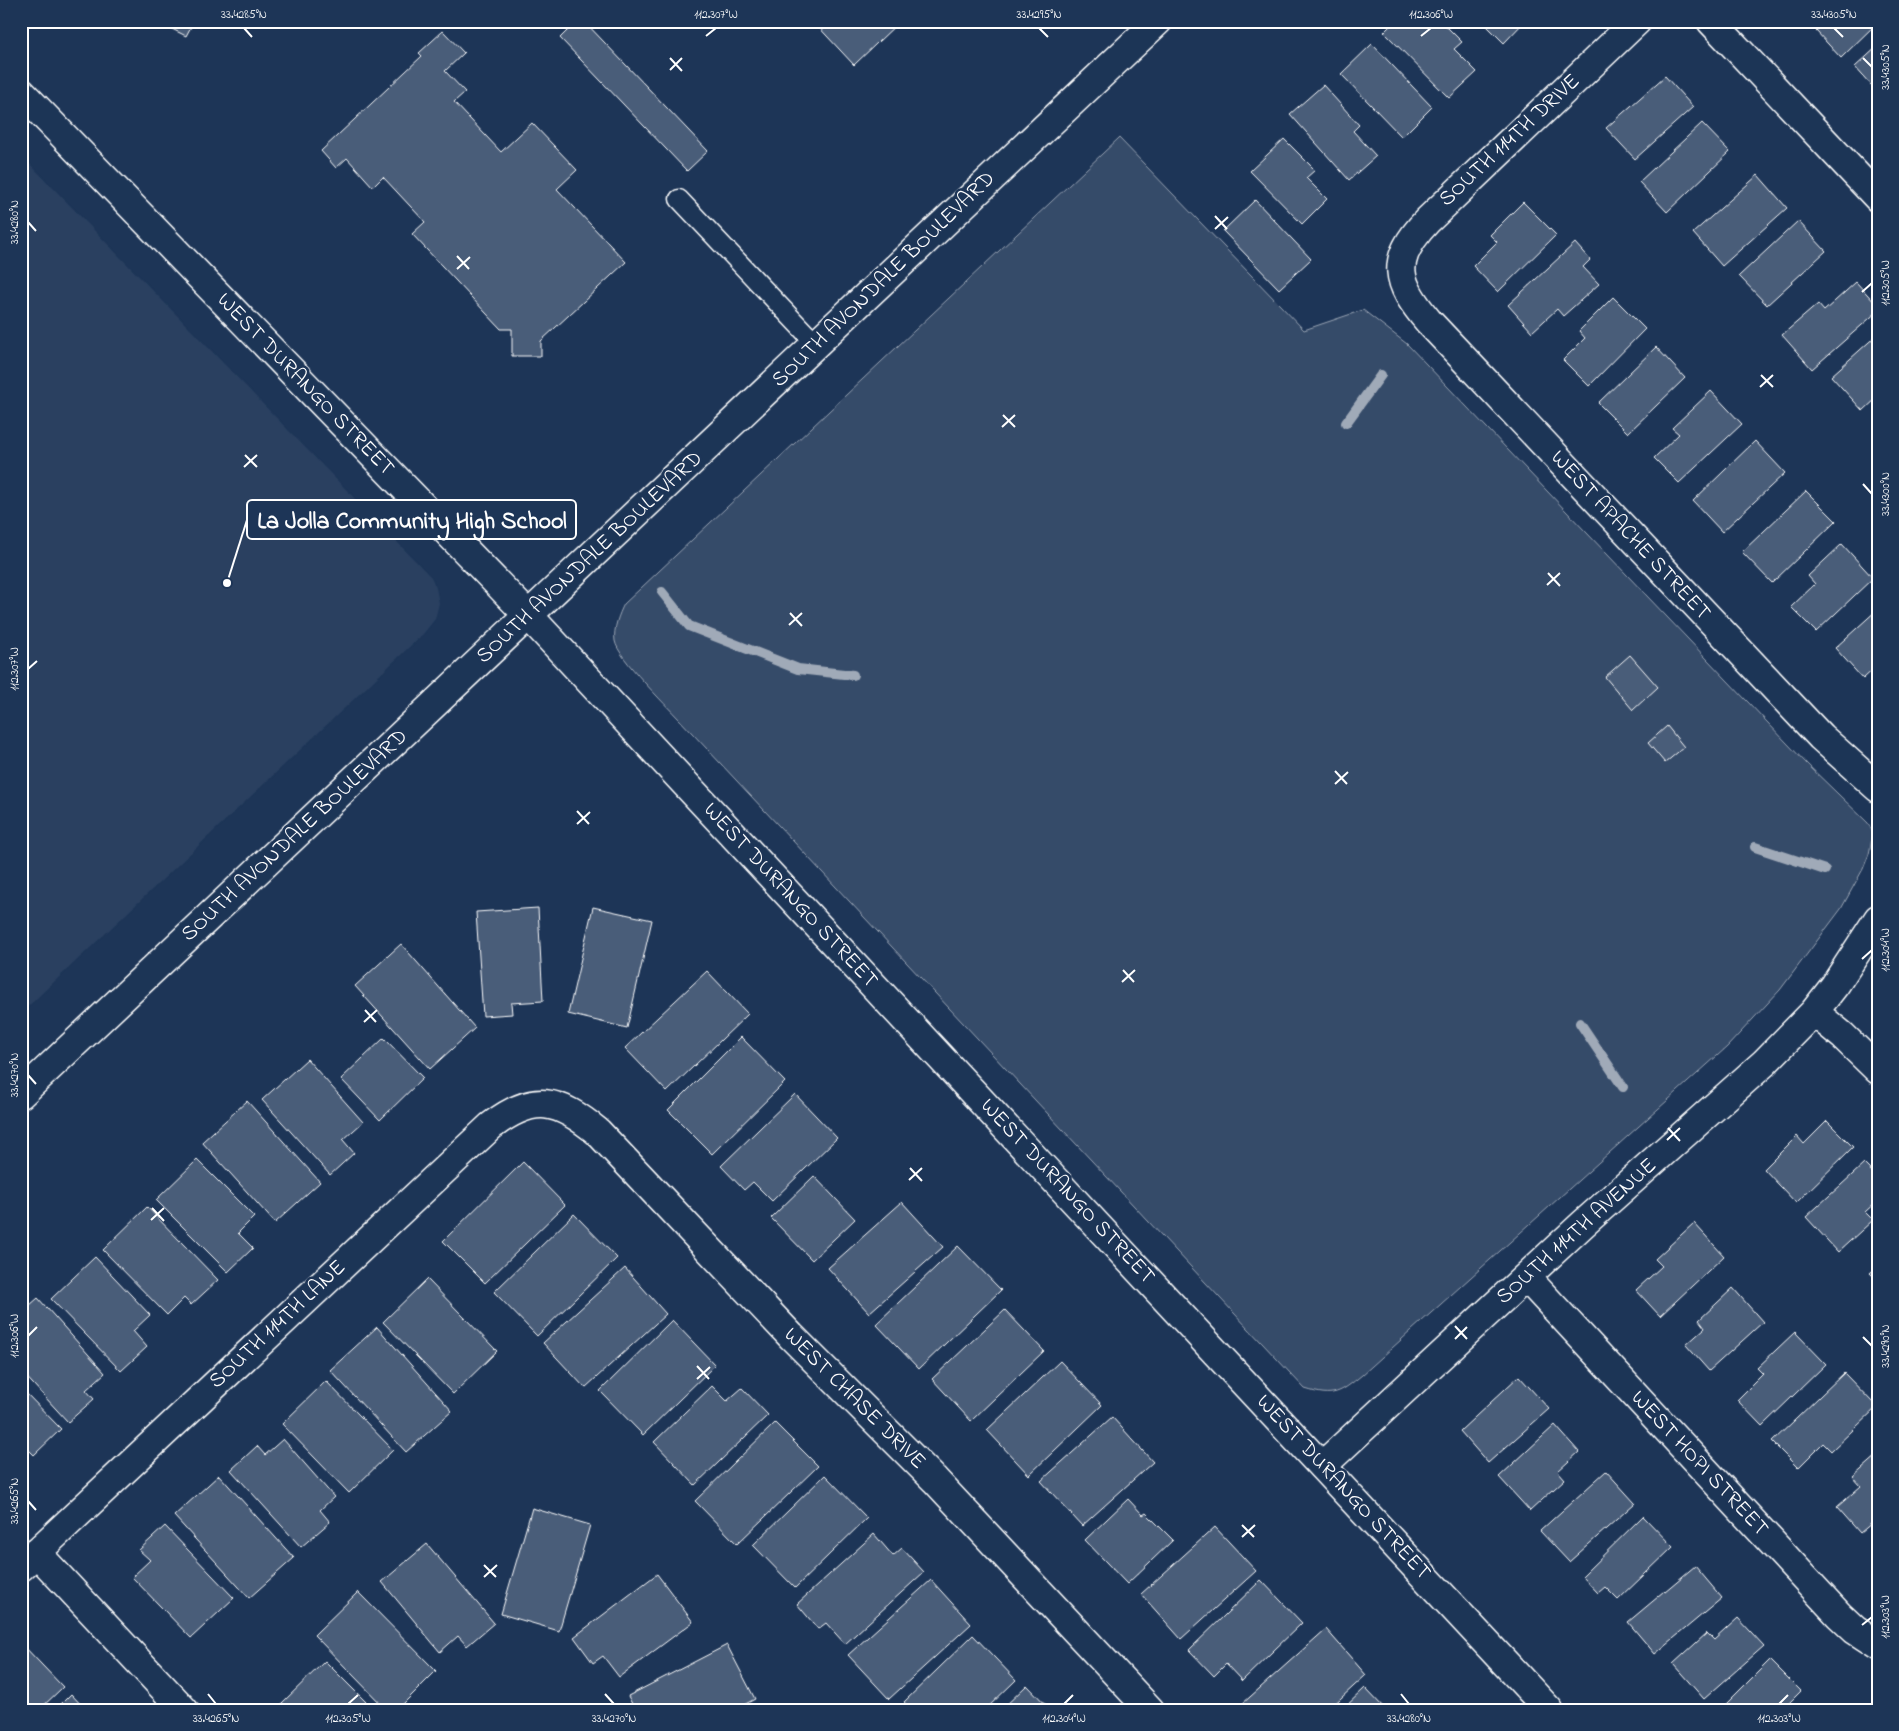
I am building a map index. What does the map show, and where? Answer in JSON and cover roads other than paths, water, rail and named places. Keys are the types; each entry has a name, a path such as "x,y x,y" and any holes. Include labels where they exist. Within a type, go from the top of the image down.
{"street":[{"name":"SOUTH AVONDALE BOULEVARD","path":"21,1094 1158,21"},
{"name":"SOUTH 114TH DRIVE","path":"1400,271 1403,252 1412,236 1427,220 1637,21"},
{"path":"1711,21 1878,198"},
{"name":"WEST DURANGO STREET","path":"21,92 529,616 1322,1466 1544,1708"},
{"name":"WEST APACHE STREET","path":"1400,271 1406,289 1415,306 1428,322 1820,738 1878,788"},
{"name":"SOUTH 114TH AVENUE","path":"1322,1466 1526,1277 1777,1051 1814,1012 1835,985 1878,919"},
{"path":"1814,1012 1878,1070"},
{"name":"SOUTH 114TH LANE","path":"29,1560 491,1126 507,1113 516,1109 546,1103"},
{"name":"WEST CHASE DRIVE","path":"546,1103 565,1109 598,1132 791,1336 935,1480 1150,1710"},
{"name":"WEST HOPI STREET","path":"1526,1277 1839,1615 1855,1630 1878,1644"},
{"path":"29,1560 184,1710"}],"lane":[{"path":"679,199 816,344"}],"waterway":[{"path":"1346,423 1381,375"},
{"path":"662,592 689,626 798,669 853,675"},
{"path":"1755,847 1825,870"},
{"path":"1580,1023 1623,1087"}],"place":[{"name":"La Jolla Community High School","path":"227,583"}]}
